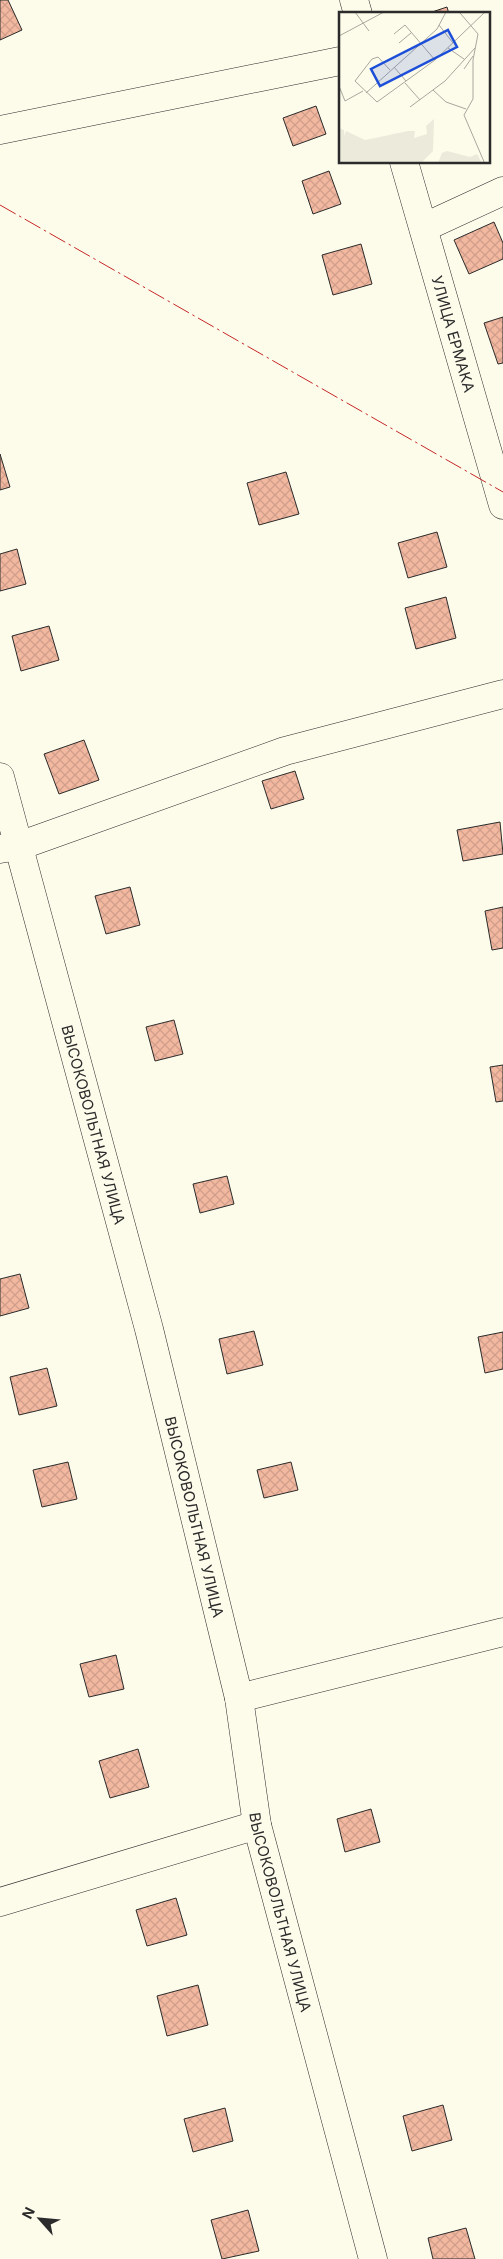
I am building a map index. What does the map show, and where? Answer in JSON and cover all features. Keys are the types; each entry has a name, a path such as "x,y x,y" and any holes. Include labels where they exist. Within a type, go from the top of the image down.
{"street":[{"path":"0,130 339,61"},
{"name":"УЛИЦА ЕРМАКА","path":"405,164 503,505"},
{"path":"424,227 503,191"},
{"path":"10,848 285,751 503,694"},
{"name":"ВЫСОКОВОЛЬТНАЯ УЛИЦА","path":"0,777 10,848 149,1329 239,1698 257,1825 373,2259"},
{"path":"239,1698 503,1632"},
{"path":"0,1902 257,1825"}],"building":[{"path":"0,0 8,0 22,30 0,40"},
{"path":"447,7 448,12 432,12"},
{"path":"316,106 326,134 293,146 283,118"},
{"path":"329,171 341,204 313,214 302,181"},
{"path":"494,222 503,243 503,259 469,274 454,240"},
{"path":"361,244 372,284 333,295 322,255"},
{"path":"503,317 503,363 498,364 484,323"},
{"path":"0,454 10,487 0,490"},
{"path":"286,472 299,514 259,525 247,483"},
{"path":"437,532 447,567 408,578 398,543"},
{"path":"17,549 26,584 0,591 0,554"},
{"path":"446,597 456,638 416,649 405,608"},
{"path":"49,626 59,660 21,671 12,636"},
{"path":"84,740 99,780 59,794 44,754"},
{"path":"295,771 304,799 271,809 262,781"},
{"path":"500,822 503,854 463,861 457,830"},
{"path":"130,887 140,925 106,934 95,896"},
{"path":"503,907 503,948 492,950 485,911"},
{"path":"174,1020 183,1054 155,1061 146,1027"},
{"path":"503,1065 503,1101 496,1102 490,1067"},
{"path":"227,1176 234,1204 200,1213 193,1184"},
{"path":"20,1274 29,1308 0,1316 0,1279"},
{"path":"254,1331 263,1365 227,1374 219,1339"},
{"path":"503,1332 503,1369 485,1373 478,1337"},
{"path":"47,1368 57,1406 19,1415 10,1377"},
{"path":"68,1462 77,1499 42,1507 33,1470"},
{"path":"291,1462 298,1490 264,1498 257,1470"},
{"path":"116,1655 124,1689 89,1697 80,1664"},
{"path":"138,1749 149,1787 110,1798 99,1761"},
{"path":"371,1809 380,1842 345,1852 337,1819"},
{"path":"176,1898 187,1935 147,1946 136,1910"},
{"path":"198,1985 208,2025 167,2036 157,1996"},
{"path":"443,2105 452,2140 412,2151 403,2116"},
{"path":"225,2108 233,2141 193,2152 184,2119"},
{"path":"248,2210 259,2251 222,2259 211,2220"},
{"path":"466,2228 475,2259 433,2259 428,2238"}],"power":[{"path":"0,205 503,492"}]}
